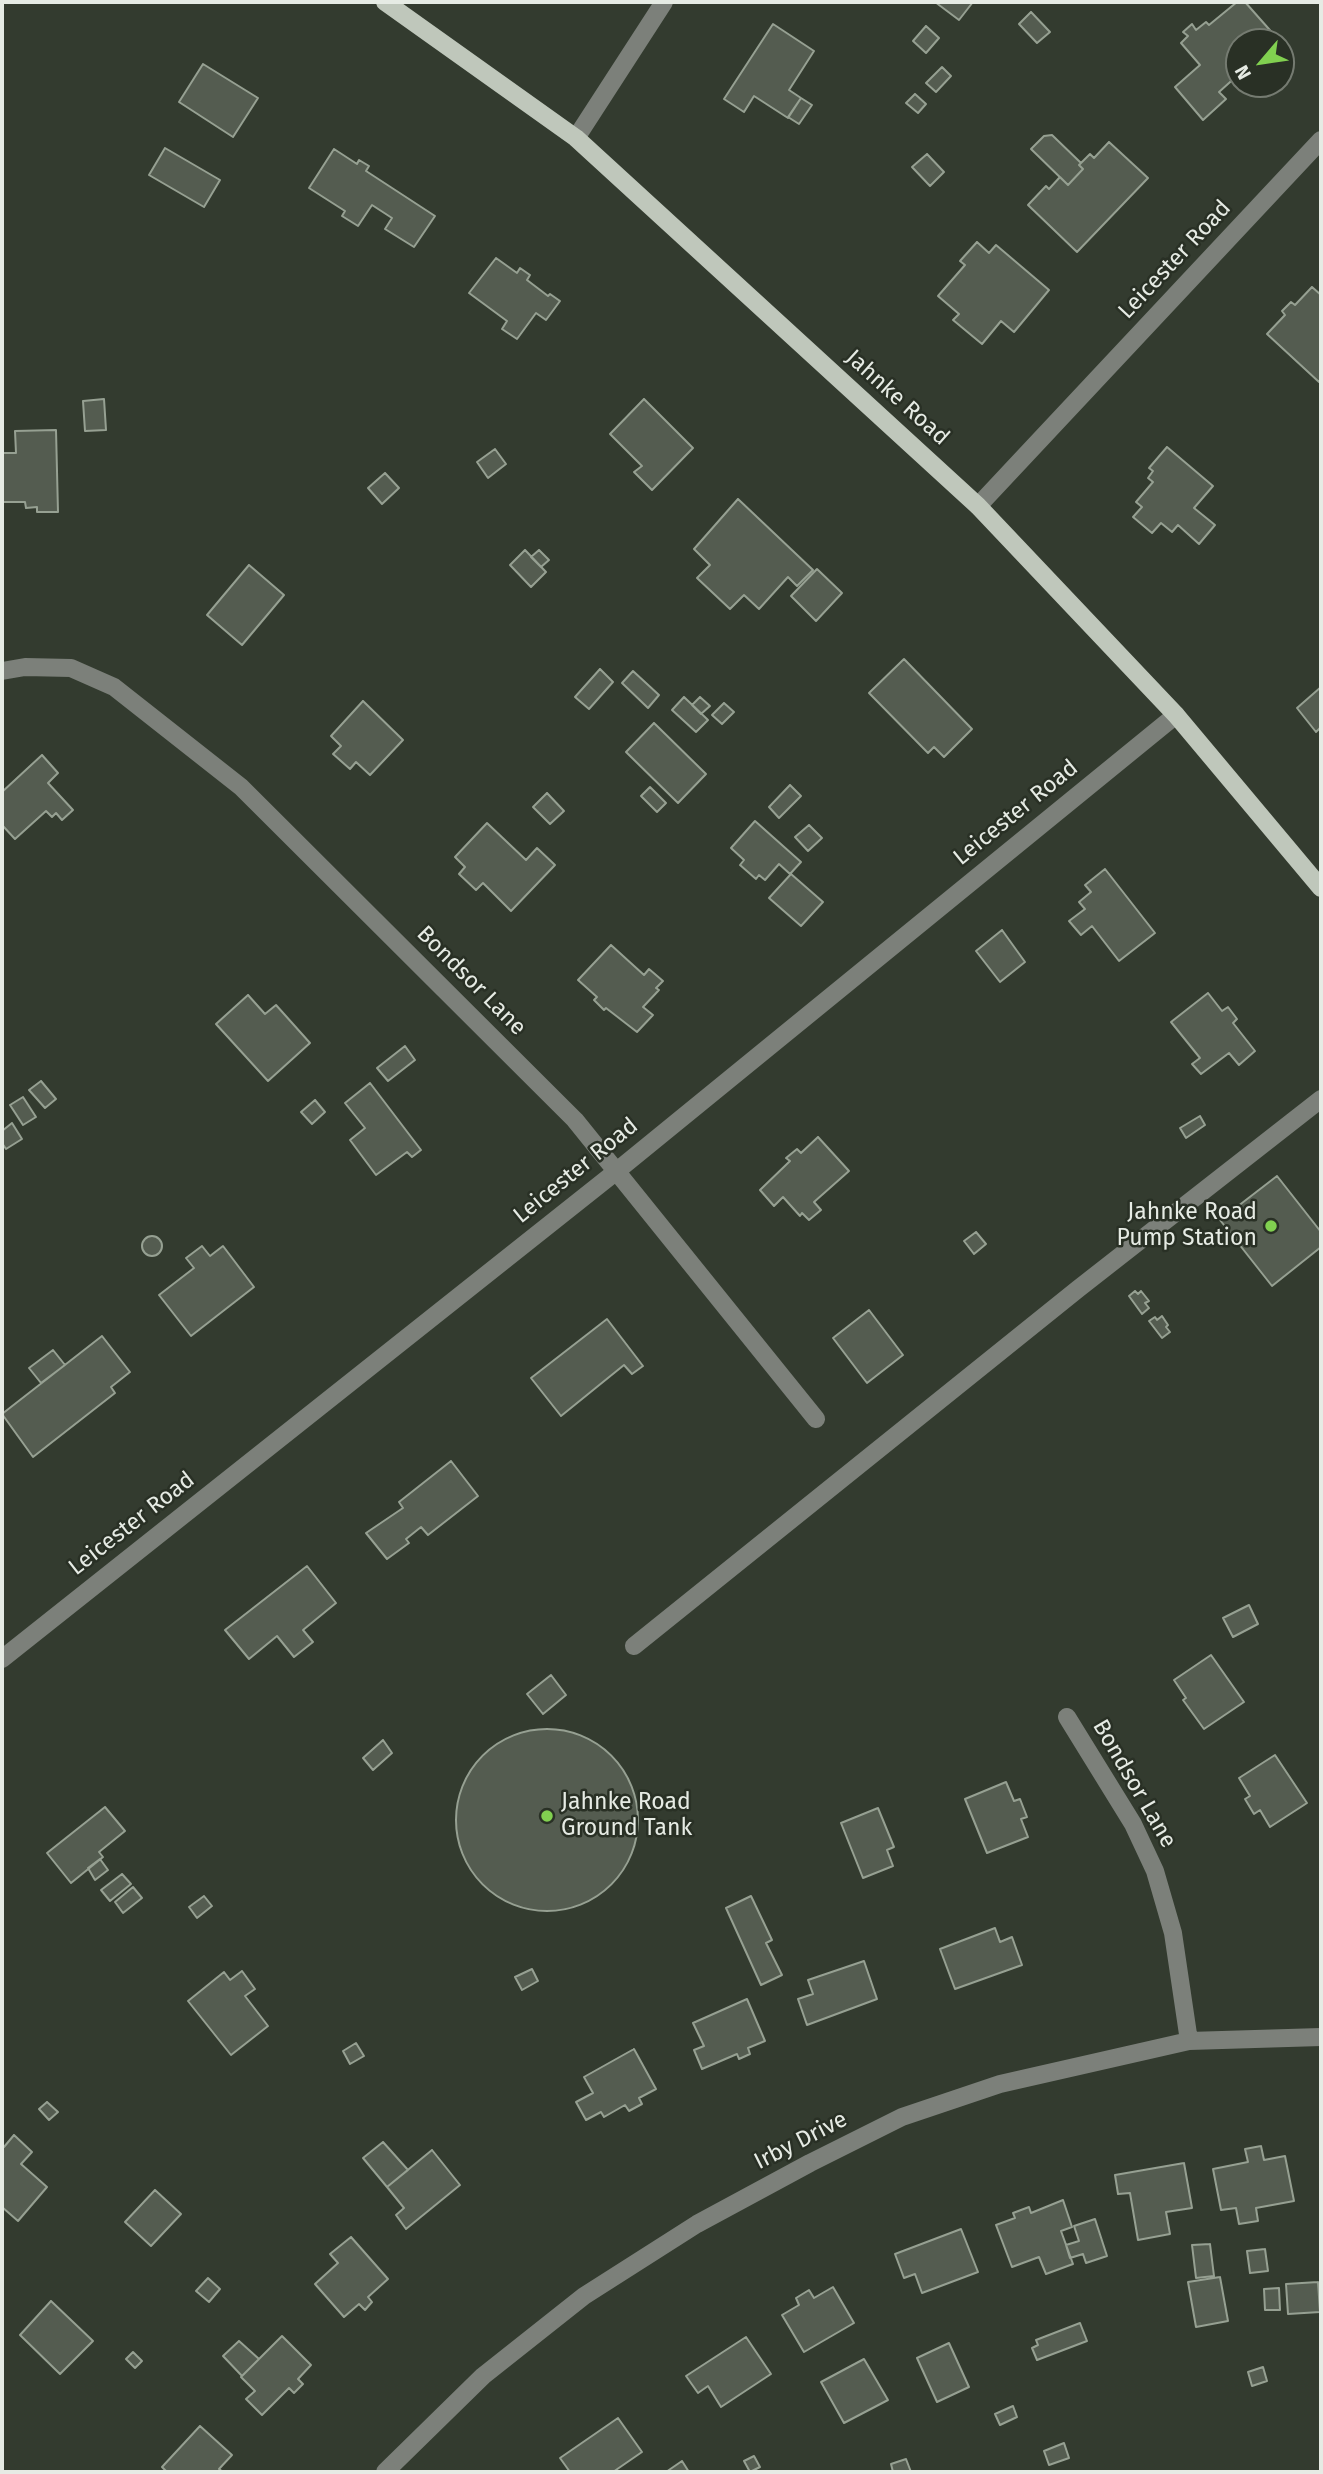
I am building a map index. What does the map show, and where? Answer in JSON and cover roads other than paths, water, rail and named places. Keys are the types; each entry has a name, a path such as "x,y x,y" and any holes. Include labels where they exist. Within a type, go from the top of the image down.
{"main road":[{"name":"Jahnke Road","path":"385,2 576,138 978,506 1176,715 1321,888"}],"street":[{"path":"576,138 664,2"},
{"name":"Leicester Road","path":"978,506 1321,140"},
{"name":"Bondsor Lane","path":"2,671 25,667 71,668 114,687 241,786 575,1120 618,1170 816,1419"},
{"name":"Leicester Road","path":"2,1659 618,1170 1176,715"},
{"path":"634,1646 1078,1289 1321,1099"},
{"name":"Bondsor Lane","path":"1067,1717 1133,1824 1155,1871 1173,1933 1189,2041"},
{"name":"Irby Drive","path":"386,2472 483,2376 584,2296 697,2224 902,2117 1000,2084 1189,2041 1321,2037"}],"place":[{"name":"Jahnke Road Pump Station","path":"1271,1226"},
{"name":"Jahnke Road Ground Tank","path":"547,1816"}]}
